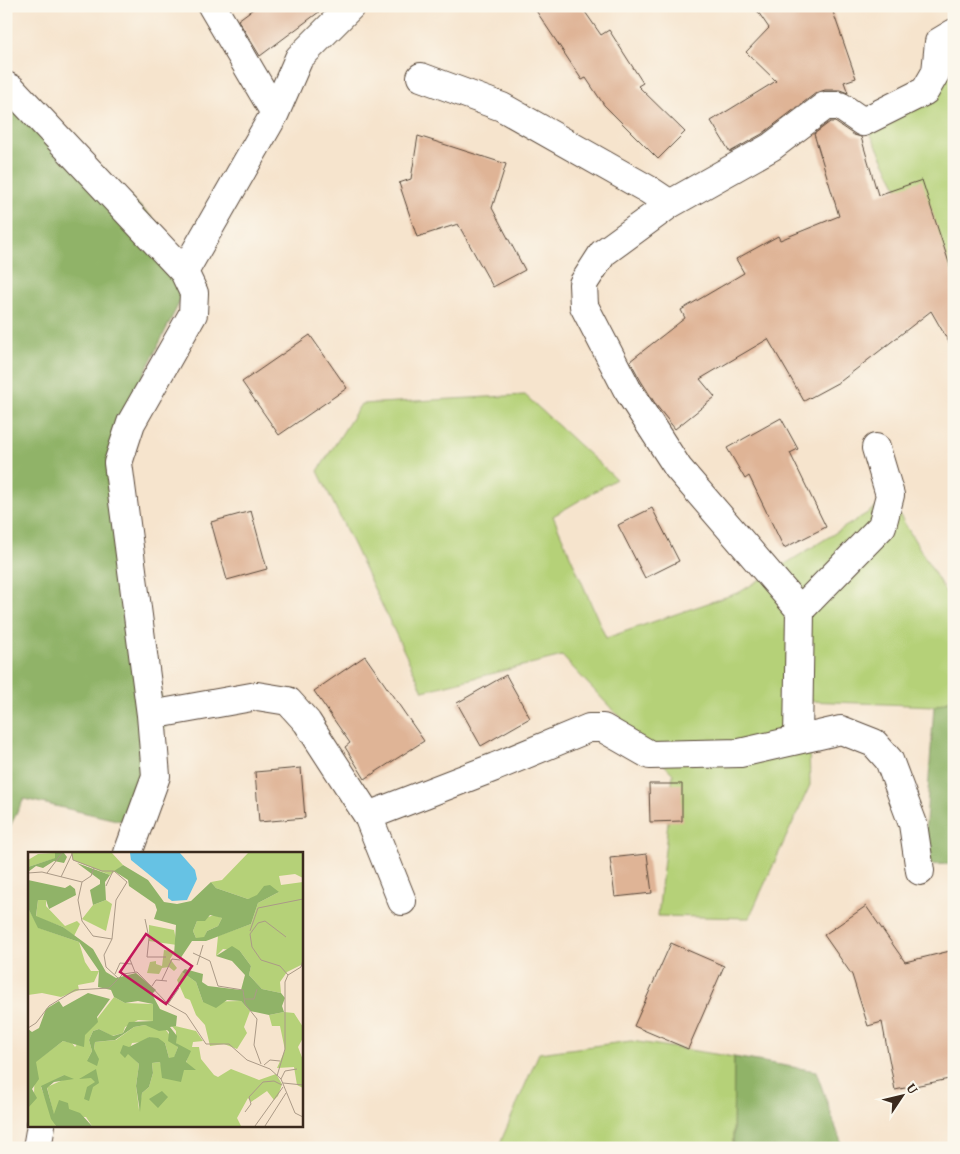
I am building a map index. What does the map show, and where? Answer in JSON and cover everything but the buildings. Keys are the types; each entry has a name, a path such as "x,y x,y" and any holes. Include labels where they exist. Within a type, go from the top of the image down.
{"street":[{"path":"212,6 275,113"},
{"path":"184,272 275,113 299,58 351,6"},
{"path":"798,739 800,610 678,468 627,389 584,306 583,284 603,253 670,204 771,147 825,106 840,106 863,122 925,92 936,72 939,42 954,33"},
{"path":"421,76 502,107 649,190 670,204"},
{"path":"6,86 12,89 184,272 194,293 193,314 131,423 118,463 151,714 156,776 128,852"},
{"path":"800,610 882,526 890,495 876,448"},
{"path":"151,714 257,696 288,701 307,722 368,816 402,901"},
{"path":"368,816 589,728 602,728 650,755 740,753 841,730 874,743 889,760 913,824 920,870"},
{"path":"38,1148 41,1126"}],"green space":[{"path":"954,72 954,302 870,133"},
{"path":"6,80 161,226 183,295 131,401 116,506 167,720 139,825 24,799 6,834"},
{"path":"525,395 616,479 553,516 606,638 740,592 890,499 954,606 954,699 934,706 808,701 810,785 749,918 658,916 673,774 562,656 423,691 318,471 361,404"},
{"path":"954,699 954,864 923,865 934,706"},
{"path":"631,1041 734,1057 733,1148 498,1148 539,1053"},
{"path":"734,1057 816,1071 843,1148 733,1148"}]}
